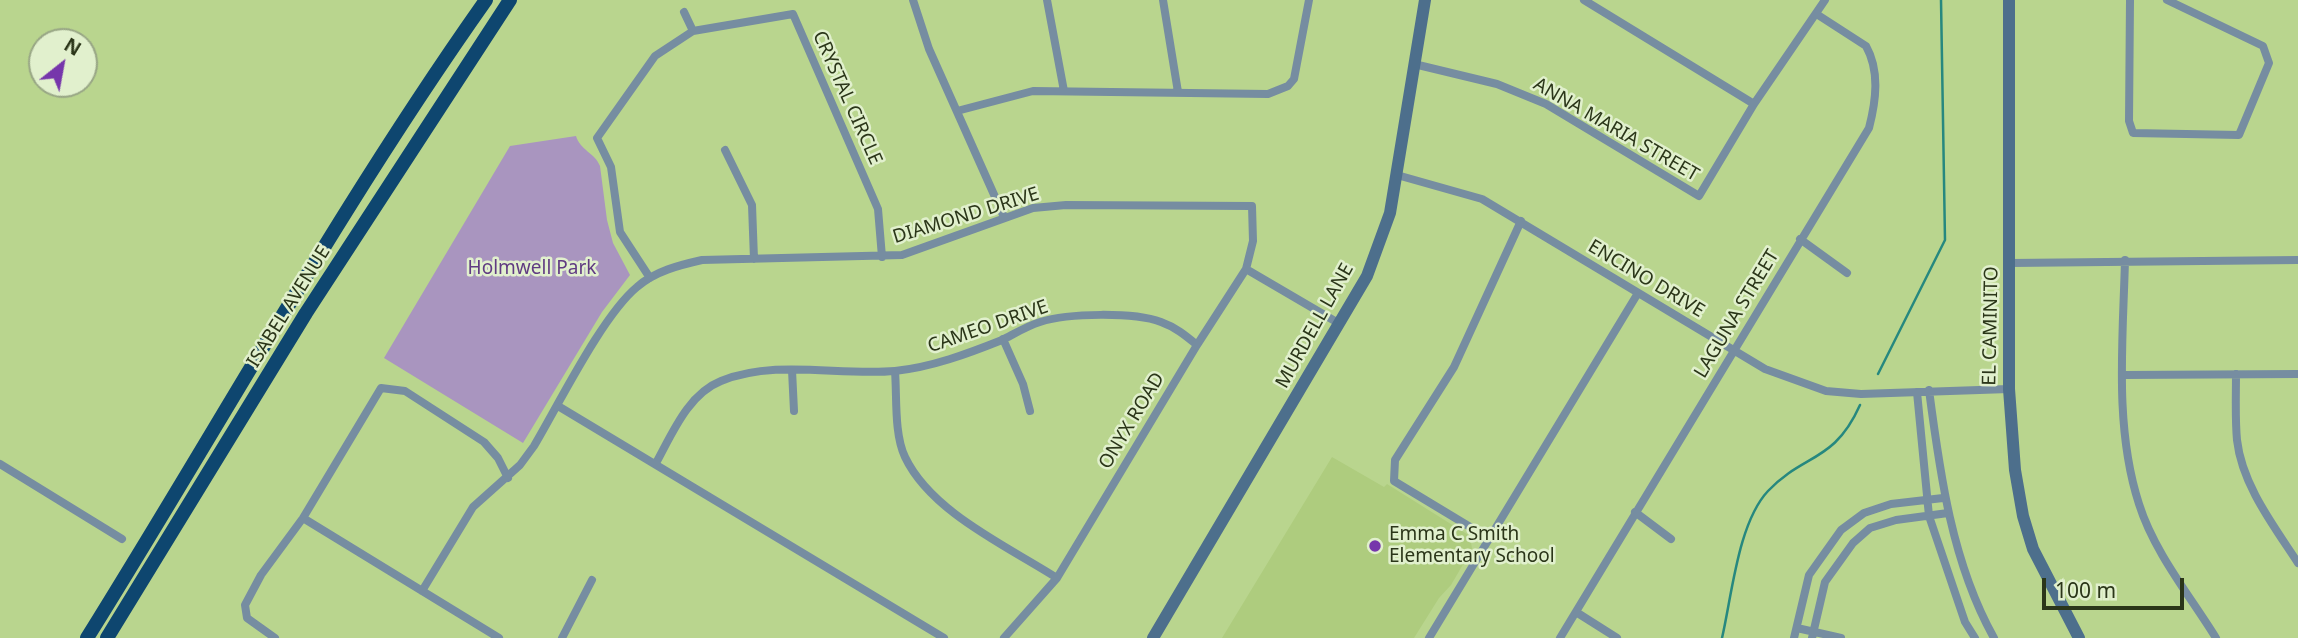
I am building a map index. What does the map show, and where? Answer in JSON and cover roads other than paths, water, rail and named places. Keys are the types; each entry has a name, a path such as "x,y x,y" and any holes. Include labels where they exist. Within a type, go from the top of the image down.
{"highway":[{"name":"ISABEL AVENUE","path":"87,638 336,224 423,89 486,0"},
{"name":"ISABEL AVENUE","path":"107,638 306,313 510,0"}],"street":[{"path":"913,0 929,50 1004,217"},
{"path":"1047,0 1064,91"},
{"path":"1163,0 1178,92"},
{"path":"957,111 1017,93 1064,91 1268,94 1288,86 1294,79 1309,0"},
{"name":"MURDELL LANE","path":"1153,638 1367,276 1390,213 1425,0"},
{"path":"1584,0 1754,104"},
{"name":"ANNA MARIA STREET","path":"1414,64 1497,84 1546,104 1699,196 1754,104 1818,15 1825,0"},
{"name":"EL CAMINITO","path":"2009,0 2009,389 2015,470 2023,516 2049,583 2079,638"},
{"path":"2130,0 2129,121 2133,133 2239,135 2269,63 2268,52 2263,46 2166,0"},
{"path":"684,12 694,31"},
{"name":"CRYSTAL CIRCLE","path":"650,278 620,233 611,167 597,138 655,55 694,31 793,14 878,209 882,257"},
{"name":"LAGUNA STREET","path":"1560,638 1869,128 1875,98 1875,66 1866,46 1818,15"},
{"path":"725,149 752,205 754,258"},
{"name":"ENCINO DRIVE","path":"1397,175 1482,199 1765,369 1826,391 1861,394 2009,389"},
{"name":"DIAMOND DRIVE","path":"650,278 675,267 702,260 902,255 1033,208 1066,205 1252,206"},
{"name":"ONYX ROAD","path":"1004,638 1057,578 1196,345 1246,269 1253,241 1252,206"},
{"path":"1490,539 1394,481 1395,460 1454,367 1521,221"},
{"path":"1800,239 1847,273"},
{"path":"2125,260 2123,423 2139,505 2155,540 2216,638"},
{"path":"2011,263 2298,260"},
{"path":"1246,269 1341,324"},
{"path":"422,591 473,507 508,478 534,446 609,321 637,287 650,278"},
{"path":"1429,638 1638,293"},
{"name":"CAMEO DRIVE","path":"656,463 684,413 702,394 719,382 745,374 792,370 895,371 947,361 1040,322 1072,317 1126,317 1162,322 1178,329 1196,345"},
{"path":"1003,339 1023,384 1030,411"},
{"path":"792,370 794,411"},
{"path":"895,371 904,456 928,491 956,514 1057,578"},
{"path":"2236,374 2237,443 2244,471 2298,563"},
{"path":"2124,375 2298,374"},
{"path":"275,638 250,622 245,605 271,561 303,518 381,388 405,391 484,442 498,458 508,478"},
{"path":"1928,390 1943,498 1981,615 1994,638"},
{"path":"1917,392 1929,516 1965,622 1975,638"},
{"path":"558,406 944,638"},
{"path":"0,464 122,538"},
{"path":"1794,638 1809,575 1841,530 1864,513 1891,504 1943,498"},
{"path":"1635,512 1671,539"},
{"path":"1813,635 1825,582 1853,543 1870,528 1896,520 1948,513"},
{"path":"303,518 422,591 484,634 499,638"},
{"path":"562,638 592,580"},
{"path":"1576,612 1617,638"},
{"path":"1797,628 1813,635 1841,638"}],"waterway":[{"path":"1878,374 1945,240 1941,0"},
{"path":"1722,638 1743,540 1758,505 1781,479 1818,456 1840,438 1860,405"}],"place":[{"name":"Emma C Smith Elementary School","path":"1375,546"}],"park label":[{"name":"Holmwell Park","path":"532,269"}]}
